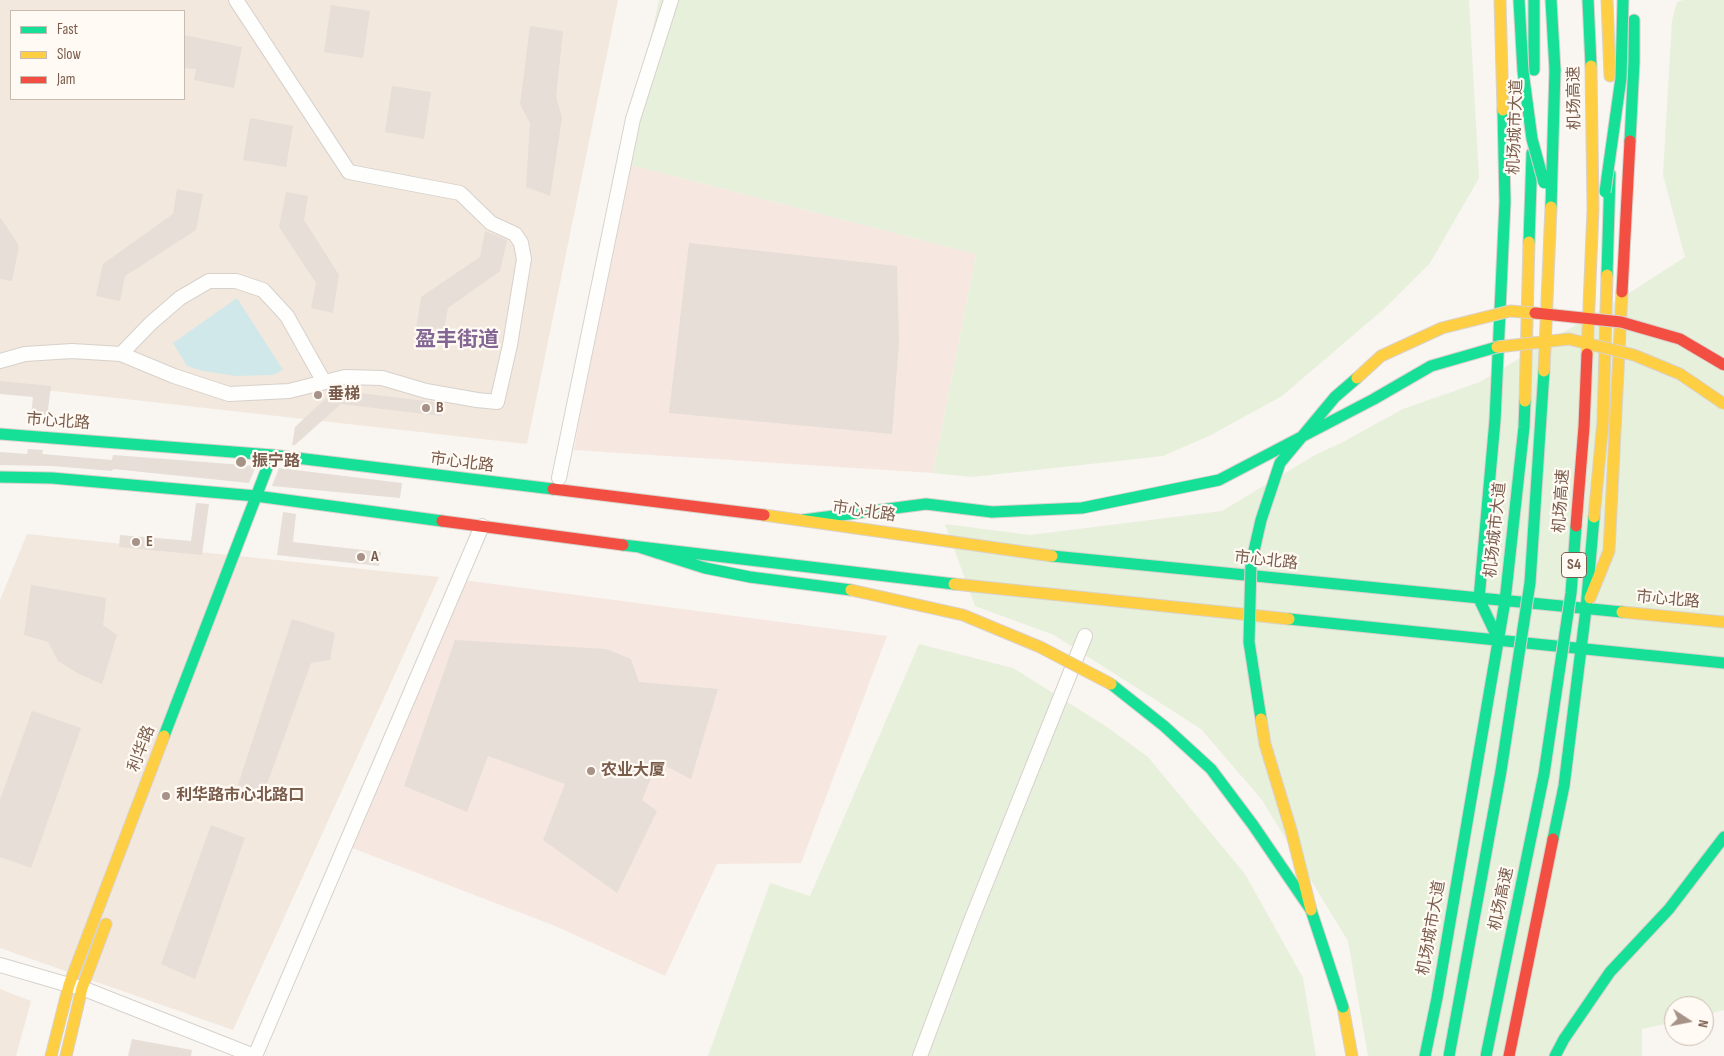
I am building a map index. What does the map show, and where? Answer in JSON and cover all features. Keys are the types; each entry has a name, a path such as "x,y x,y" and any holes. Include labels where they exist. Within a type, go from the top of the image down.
{"main road":[{"path":"1499,641 1480,599 1495,420 1505,202 1500,0"},
{"path":"1519,0 1522,71 1532,139 1551,210"},
{"name":"机场城市大道","path":"1425,1056 1437,998 1499,641 1524,427 1534,76 1534,0"},
{"name":"机场高速","path":"1449,1056 1501,771 1530,583 1541,428 1551,210 1555,70 1551,0"},
{"name":"机场高速","path":"1486,1056 1544,774 1572,593 1584,427 1593,209 1588,0"},
{"path":"1509,1056 1564,786 1586,609 1603,421 1610,220 1610,68 1607,0"},
{"path":"1589,301 1621,78 1623,0"},
{"path":"1586,609 1609,551 1634,62 1634,9"},
{"path":"1352,1056 1343,1007 1311,910 1291,830 1265,744 1249,642 1251,564 1261,520 1280,463 1335,397 1381,356 1442,328 1510,311 1621,322 1680,339 1724,365"},
{"path":"803,520 926,504 992,512 1082,508 1219,480 1374,399 1431,366 1497,347 1569,339 1634,355 1680,374 1724,404"},
{"name":"市心北路","path":"0,434 279,460 803,520 1060,556 1724,622"},
{"name":"利华路","path":"51,1056 256,496 279,460"},
{"path":"0,477 52,478 256,496 271,494 482,526 639,547 1044,594 1581,650 1724,663"},
{"path":"264,512 271,494"},
{"path":"639,547 705,568 750,577 851,590 963,615 1040,647 1112,685 1164,726 1211,770 1253,825 1311,910"},
{"path":"1555,1056 1564,1039 1610,972 1669,909 1724,837"},
{"path":"1669,909 1710,875"},
{"name":"利华路","path":"66,1056 76,986 110,913"}],"street":[{"path":"0,362 25,354 72,351 121,354 174,376 229,394 289,390 345,377 382,378 426,390 497,402 510,345 524,259 521,243 515,234 491,223 460,193 349,172 236,0"},
{"path":"559,478 633,119 671,0"},
{"path":"121,354 151,323 180,298 209,281 236,281 263,290 287,316 324,382"},
{"path":"0,965 76,986 255,1056 482,526"},
{"path":"920,1056 970,923 1085,636"}],"shaded area":[{"path":"0,0 618,0 527,444 0,385"},
{"path":"623,163 976,254 933,473 574,450"},
{"path":"27,534 439,577 233,1030 0,948 0,600"},
{"path":"463,580 887,636 801,863 717,864 665,976 555,926 347,846"},
{"path":"0,989 31,1001 16,1056 0,1056"}],"green space":[{"path":"659,0 1469,0 1479,178 1430,263 1385,308 1282,396 1209,436 1163,456 972,477 933,473 976,254 623,163"},
{"path":"1683,0 1724,0 1724,1010 1714,1012 1714,996 1664,996 1664,1024 1642,1029 1642,1056 1368,1056 1348,941 1262,800 1201,729 1054,635 975,606 945,524 1030,535 1222,511 1315,455 1403,409 1480,382 1634,290 1685,257 1663,175 1672,21 1677,2"},
{"path":"919,644 1013,668 1107,727 1148,757 1245,874 1303,978 1316,1056 708,1056 770,883 810,896"}],"water":[{"path":"237,298 283,370 273,375 236,376 203,371 187,366 173,343"}],"building":[{"path":"331,5 370,11 363,58 324,52"},
{"path":"530,26 563,31 556,97 562,118 550,196 526,187 530,123 520,104"},
{"path":"185,35 242,47 234,88 194,80 196,69 185,68"},
{"path":"392,86 431,92 424,139 385,132"},
{"path":"250,118 293,126 286,167 243,160"},
{"path":"177,189 203,194 196,230 125,276 120,301 96,296 103,264 173,214"},
{"path":"286,192 308,196 304,220 339,275 333,313 311,308 316,283 279,227"},
{"path":"0,217 19,246 12,281 0,279"},
{"path":"485,231 507,240 500,271 448,308 443,334 416,330 421,297 480,257"},
{"path":"689,243 897,266 899,341 892,434 669,413"},
{"path":"0,381 51,386 46,425 30,424 33,397 0,394"},
{"path":"335,390 442,403 441,416 341,404 295,445 292,445 295,427"},
{"path":"28,449 43,450 42,454 112,460 113,455 256,466 249,483 113,469 112,471 52,466 0,465 0,452 27,454"},
{"path":"279,468 402,483 400,498 272,486"},
{"path":"196,503 209,504 202,555 119,547 120,535 191,541"},
{"path":"283,512 296,514 293,542 381,552 379,566 277,555"},
{"path":"31,585 106,598 103,625 117,635 102,684 79,674 58,661 48,642 24,635"},
{"path":"292,619 335,633 330,660 311,663 263,795 238,785"},
{"name":"农业大厦","path":"455,640 606,649 631,659 639,682 718,689 691,779 658,762 642,800 657,811 617,893 543,840 565,784 488,756 467,812 404,786"},
{"path":"32,711 81,728 31,868 0,857 0,800"},
{"path":"211,825 245,838 195,979 161,964"},
{"path":"132,1039 192,1050 191,1056 128,1056"}],"traffic: fast":[{"path":"1519,0 1523,71 1532,139 1544,183"},
{"path":"1534,0 1534,70"},
{"path":"1551,0 1555,70"},
{"path":"1588,0 1591,66"},
{"path":"1605,192 1621,78 1623,0"},
{"path":"1630,141 1634,20"},
{"path":"1551,207 1555,70"},
{"path":"1499,641 1479,599 1495,420 1505,202 1503,110"},
{"path":"1529,242 1532,153"},
{"path":"1607,275 1610,174"},
{"path":"992,512 1082,508 1219,480 1374,399 1431,366 1497,347"},
{"path":"1449,1056 1501,771 1530,583 1544,371"},
{"path":"1261,719 1249,642 1251,564 1261,520 1280,463 1335,397 1357,378"},
{"path":"1425,1056 1437,998 1505,601 1524,427 1525,401"},
{"path":"0,434 272,455 553,489"},
{"path":"164,736 272,455"},
{"path":"0,477 52,478 256,496 442,521"},
{"path":"803,520 926,504 992,512"},
{"path":"1553,839 1564,786 1586,609 1594,517"},
{"path":"1486,1056 1544,774 1571,593 1576,526"},
{"path":"623,545 954,584"},
{"path":"639,547 705,568 750,577 851,590"},
{"path":"1052,556 1622,612"},
{"path":"1289,619 1724,663"},
{"path":"1111,684 1164,726 1211,769 1253,825 1311,910 1343,1007"},
{"path":"1555,1056 1564,1039 1610,972 1669,909 1724,837"}],"traffic: slow":[{"path":"1500,0 1503,110"},
{"path":"1607,0 1610,76"},
{"path":"1587,354 1593,209 1591,66"},
{"path":"1544,371 1551,207"},
{"path":"1525,401 1529,242"},
{"path":"1594,517 1603,421 1607,275"},
{"path":"1590,598 1609,551 1622,292"},
{"path":"1357,378 1381,356 1442,328 1510,311 1535,313"},
{"path":"1497,347 1569,339 1634,355 1680,374 1724,404"},
{"path":"764,515 1052,556"},
{"path":"954,584 1289,619"},
{"path":"851,590 963,615 1040,647 1111,684"},
{"path":"1622,612 1724,622"},
{"path":"1261,719 1265,744 1291,830 1311,910"},
{"path":"51,1056 69,985 164,736"},
{"path":"66,1056 82,988 106,924"},
{"path":"1343,1007 1352,1056"}],"traffic: jam":[{"path":"1622,292 1630,141"},
{"path":"1535,313 1621,322 1680,339 1724,365"},
{"path":"1576,526 1584,427 1587,354"},
{"path":"553,489 764,515"},
{"path":"442,521 623,545"},
{"path":"1509,1056 1553,839"}],"place":[{"name":"垂梯","path":"318,395"},
{"name":"B","path":"426,408"},
{"name":"振宁路","path":"241,462"},
{"name":"E","path":"136,542"},
{"name":"A","path":"361,557"},
{"name":"农业大厦","path":"591,771"},
{"name":"利华路市心北路口","path":"166,796"}],"district":[{"name":"盈丰街道","path":"457,341"}]}
